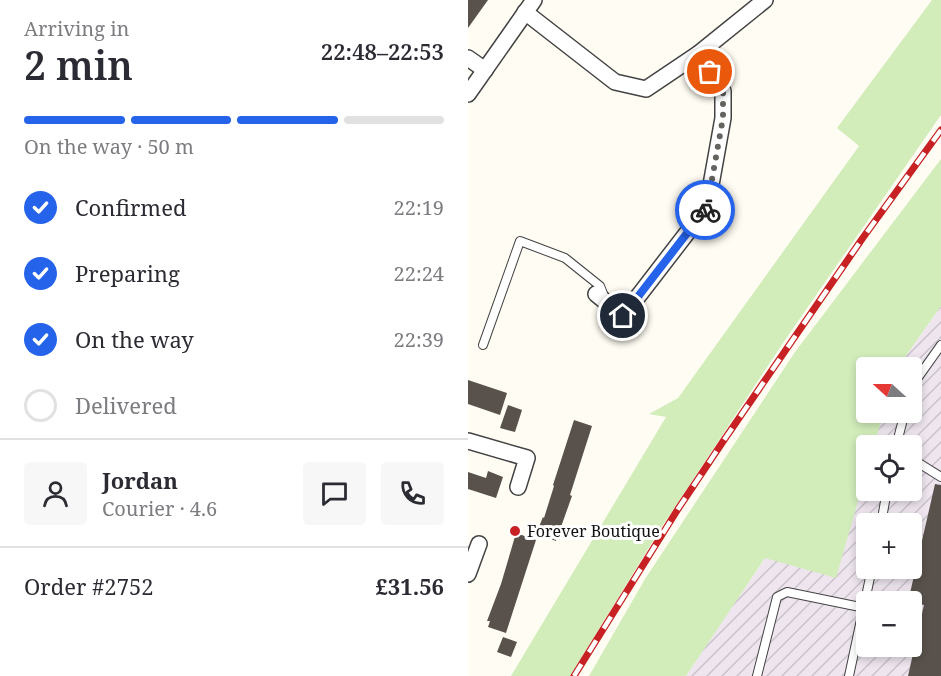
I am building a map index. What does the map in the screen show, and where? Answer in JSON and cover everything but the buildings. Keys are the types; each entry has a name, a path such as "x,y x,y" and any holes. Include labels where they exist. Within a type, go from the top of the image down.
{"street":[{"path":"468,94 530,6 615,82 646,89 698,54 765,0"},
{"path":"601,298 623,316 707,207 723,118 723,91 698,54"},
{"path":"468,58 485,70"},
{"path":"468,441 527,458 518,487"},
{"path":"468,574 479,544"}],"lane":[{"path":"483,345 520,241 565,258 600,286 601,298"},
{"path":"922,372 941,345"},
{"path":"922,465 941,477"},
{"path":"757,676 777,597 787,592 856,606"},
{"path":"849,676 856,646"}],"shaded area":[{"path":"941,306 941,676 686,676 859,423 922,423 922,357 905,357"}],"green space":[{"path":"932,0 941,0 941,115 785,340 661,528 570,676 511,676 666,417 649,414 678,398 859,146 837,128"},
{"path":"941,159 941,306 905,357 856,357 856,423 881,423 877,435 856,435 856,501 858,501 836,578 765,558 686,676 589,676 645,579 795,352"}],"railway":[{"path":"574,676 678,509 724,440 862,239 941,130"}],"way so far":[{"path":"705,210 723,118 723,91 710,72"}],"place":[{"name":"Forever Boutique","path":"515,531"}],"route":[{"path":"623,316 705,210"}]}
